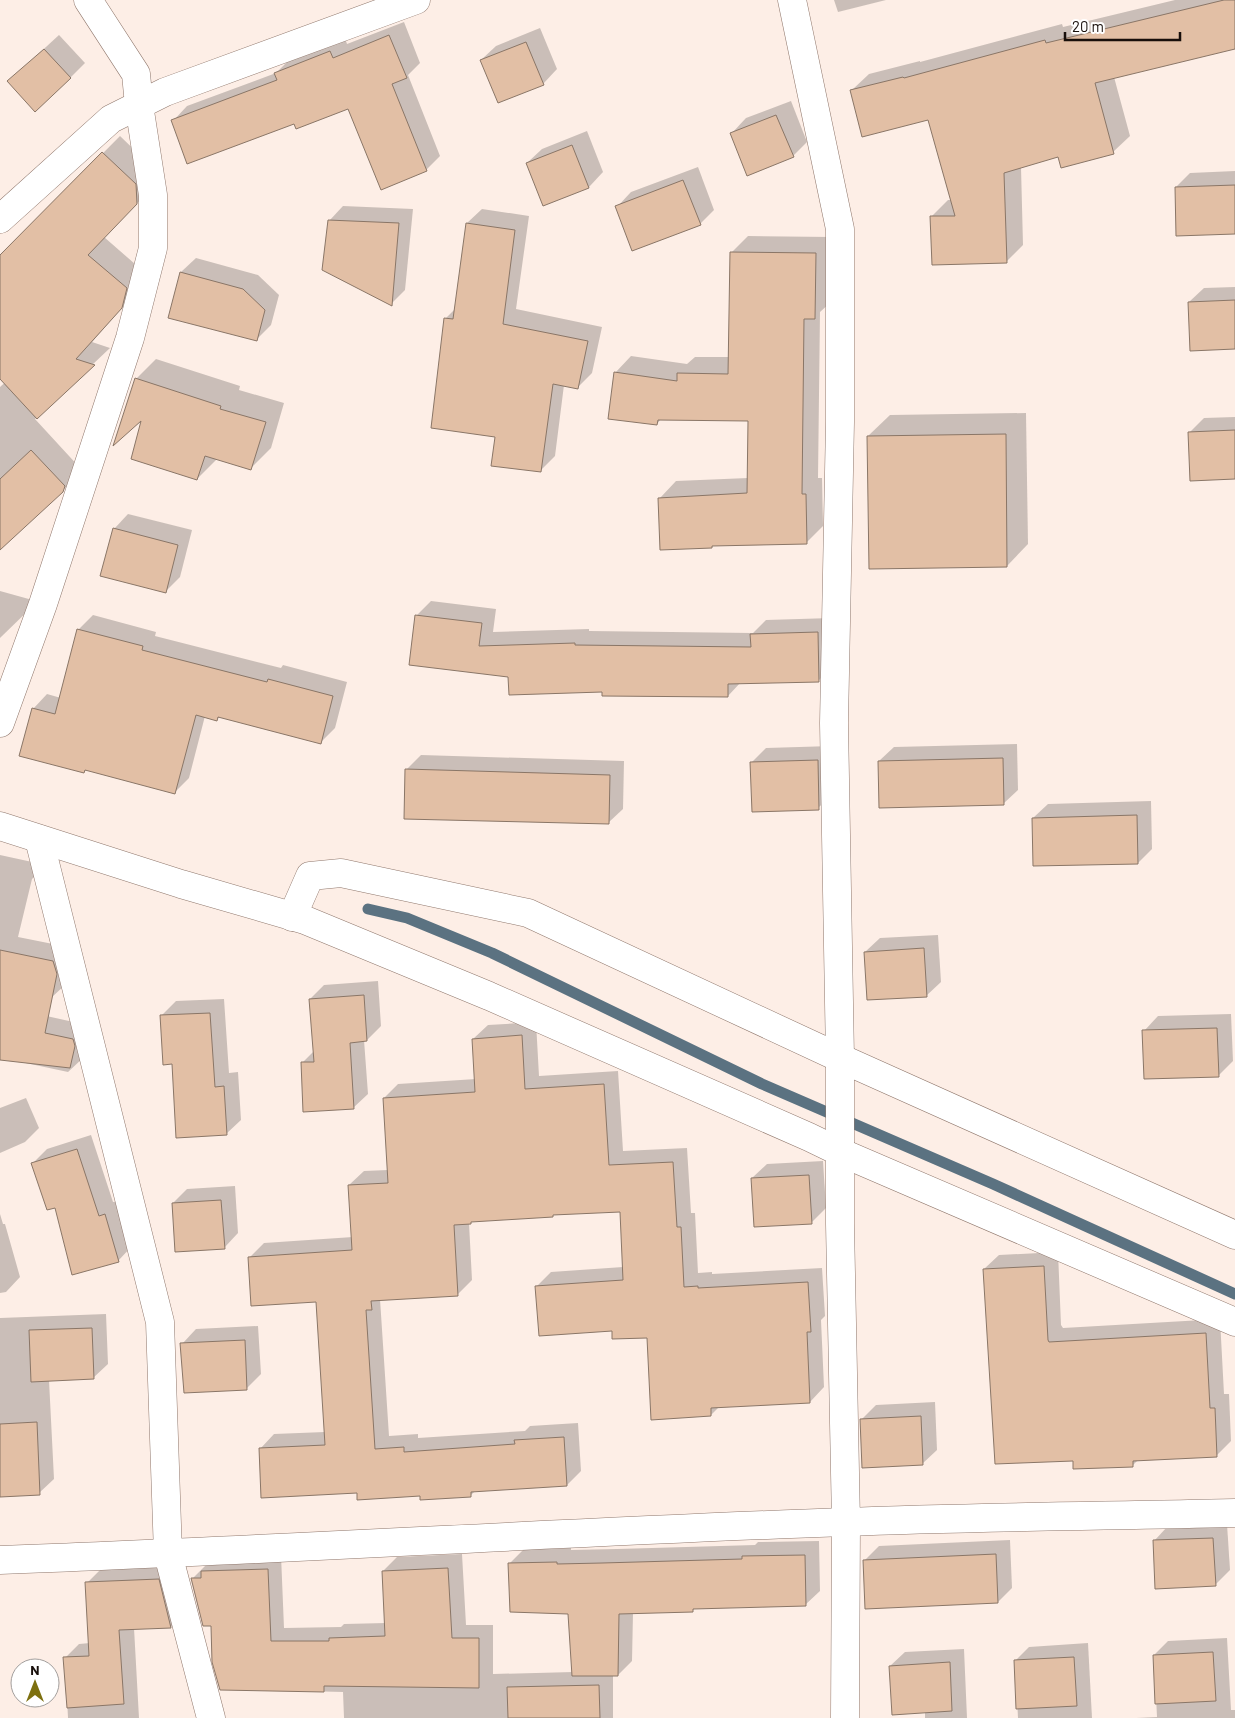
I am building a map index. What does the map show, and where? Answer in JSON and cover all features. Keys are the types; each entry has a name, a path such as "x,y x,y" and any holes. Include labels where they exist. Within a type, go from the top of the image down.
{"street":[{"path":"0,723 43,604 130,338 153,248 153,195 138,105 136,74 88,0"},
{"path":"0,219 111,118 165,92 416,0"},
{"path":"792,0 840,229 840,422 834,723 846,1522 844,1718"},
{"path":"0,826 181,884 292,916 489,996 809,1136 840,1144 1235,1322"},
{"path":"39,839 160,1322 168,1554 210,1718"},
{"path":"292,916 310,876 341,873 528,913 840,1065 1235,1235"},
{"path":"0,1560 168,1554 492,1537 846,1522 1235,1513"}],"building":[{"path":"1224,0 1235,0 1235,49 1095,83 1114,154 1061,168 1058,157 1004,173 1007,263 932,265 930,216 955,216 928,120 862,137 850,90 904,78 1045,40 1046,43"},
{"path":"389,35 407,78 392,84 427,171 381,190 348,109 296,129 294,124 187,164 171,120 277,80 274,73 330,51 333,58"},
{"path":"526,42 544,85 498,103 480,60"},
{"path":"44,49 71,78 35,112 7,81"},
{"path":"776,115 794,157 747,176 730,133"},
{"path":"572,145 589,188 543,206 526,163"},
{"path":"102,152 136,184 137,204 88,255 127,288 122,308 76,359 95,365 37,419 0,379 0,255"},
{"path":"683,180 701,225 632,251 615,206"},
{"path":"1235,185 1235,234 1176,236 1175,187"},
{"path":"328,220 399,223 392,306 322,270"},
{"path":"466,223 515,230 503,324 588,341 578,389 553,384 541,472 491,466 495,437 431,428 444,318 453,319"},
{"path":"730,252 816,253 815,319 804,319 802,494 806,494 807,544 712,546 712,548 660,550 658,498 747,493 748,421 658,420 657,425 608,419 614,372 677,381 677,373 728,374"},
{"path":"180,272 243,289 265,310 257,341 168,318"},
{"path":"1235,300 1235,349 1190,351 1188,302"},
{"path":"135,378 221,406 220,409 266,422 251,470 205,456 197,480 131,459 141,421 113,446"},
{"path":"1235,430 1235,479 1190,481 1188,432"},
{"path":"1006,434 1007,567 869,569 867,436"},
{"path":"31,450 65,486 63,492 0,550 0,479"},
{"path":"113,528 178,545 166,593 100,576"},
{"path":"415,615 482,623 479,646 575,643 575,645 751,647 750,634 818,632 819,682 728,684 728,697 602,696 602,692 509,695 508,677 409,665"},
{"path":"77,629 143,646 142,650 267,682 268,679 333,696 321,744 218,717 217,721 196,715 175,794 85,770 84,773 19,756 32,708 55,714"},
{"path":"1003,758 1004,805 879,808 878,761"},
{"path":"818,760 819,810 752,812 750,762"},
{"path":"405,769 610,775 609,824 404,819"},
{"path":"1137,815 1138,864 1033,866 1032,818"},
{"path":"924,948 927,997 867,1000 864,952"},
{"path":"0,950 53,961 57,974 45,1033 73,1039 75,1046 70,1068 0,1060"},
{"path":"364,995 367,1041 350,1043 354,1109 303,1112 301,1062 314,1062 309,999"},
{"path":"210,1013 215,1087 224,1086 227,1135 176,1138 172,1064 163,1065 160,1015"},
{"path":"1217,1028 1219,1077 1144,1079 1142,1030"},
{"path":"522,1035 525,1089 604,1084 609,1165 673,1162 677,1227 681,1227 684,1287 698,1286 698,1288 808,1282 811,1332 807,1332 810,1403 711,1408 711,1416 651,1420 647,1338 612,1339 612,1331 539,1336 535,1286 623,1280 620,1212 471,1222 471,1224 454,1225 458,1296 371,1301 372,1310 366,1310 375,1449 404,1447 404,1452 515,1444 514,1440 564,1437 567,1486 471,1492 471,1497 420,1500 420,1496 357,1500 357,1493 261,1498 259,1448 325,1445 316,1302 251,1306 248,1257 352,1250 348,1185 388,1183 383,1098 475,1092 472,1039"},
{"path":"77,1149 99,1216 105,1214 119,1262 72,1275 55,1208 47,1210 31,1163"},
{"path":"809,1175 812,1224 754,1227 751,1178"},
{"path":"221,1200 225,1249 175,1252 172,1203"},
{"path":"1044,1266 1049,1342 1206,1333 1210,1408 1215,1408 1217,1457 1133,1461 1133,1467 1073,1469 1073,1461 995,1464 983,1269"},
{"path":"92,1328 94,1379 31,1382 29,1330"},
{"path":"245,1340 247,1390 184,1393 180,1343"},
{"path":"921,1416 923,1465 862,1468 860,1419"},
{"path":"37,1422 40,1495 0,1497 0,1424"},
{"path":"1213,1538 1216,1586 1155,1589 1153,1540"},
{"path":"996,1554 998,1603 865,1609 863,1560"},
{"path":"805,1555 806,1606 693,1609 693,1612 619,1614 618,1676 572,1676 568,1614 510,1612 508,1563 602,1563 742,1559 742,1556"},
{"path":"448,1568 452,1638 479,1638 479,1688 324,1686 324,1692 220,1690 212,1662 211,1626 203,1626 191,1578 201,1578 201,1571 268,1569 271,1641 329,1641 329,1638 385,1636 382,1571"},
{"path":"159,1579 171,1628 119,1630 124,1704 67,1708 63,1657 89,1656 85,1582"},
{"path":"1213,1652 1216,1701 1155,1704 1153,1655"},
{"path":"1074,1657 1077,1706 1016,1709 1014,1660"},
{"path":"950,1662 952,1711 892,1715 889,1666"},
{"path":"599,1685 600,1718 508,1718 507,1687"}],"waterway":[{"path":"368,909 407,918 492,953 762,1084 993,1184 1235,1294"}]}
